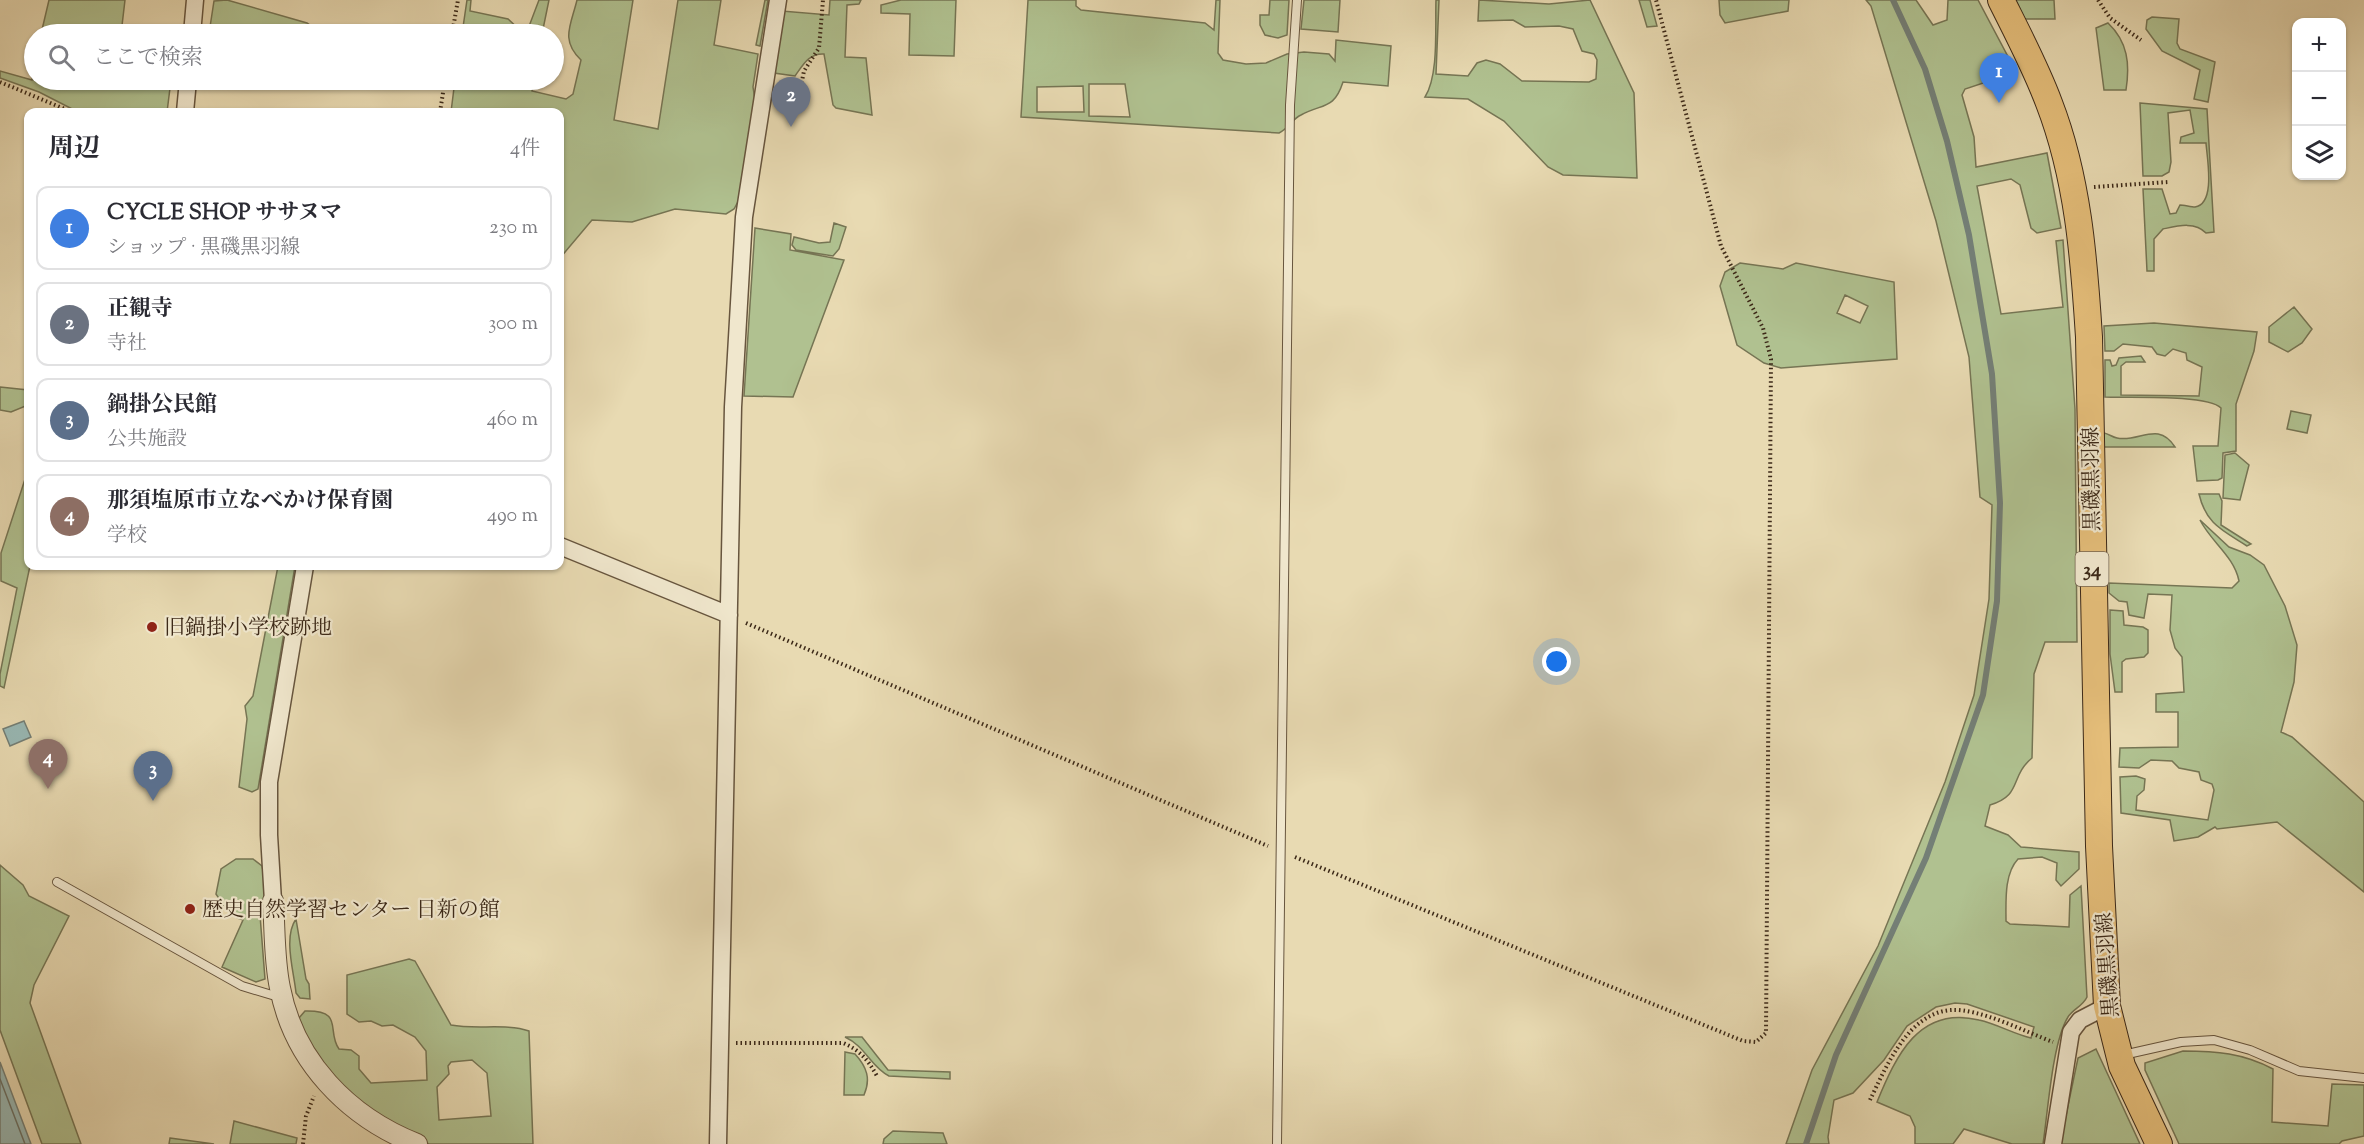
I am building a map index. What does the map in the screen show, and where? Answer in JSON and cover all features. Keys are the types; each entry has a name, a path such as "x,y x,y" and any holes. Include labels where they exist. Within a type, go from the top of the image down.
{"main road":[{"name":"黒磯黒羽線","path":"2001,0 2050,105 2073,189 2084,258 2089,337 2099,846 2108,1006 2120,1056 2159,1144"}],"street":[{"path":"193,24 195,0"},
{"path":"718,1144 733,407 744,217 778,0"},
{"path":"185,108 187,90"},
{"path":"564,548 729,615"},
{"path":"304,570 269,782 269,835 282,998 298,1043 311,1065 324,1080 360,1113 417,1144"},
{"path":"2053,1144 2071,1032 2079,1020 2108,1006"}],"lane":[{"path":"1277,1144 1290,105 1297,0"},
{"path":"57,882 242,986 282,998"},
{"path":"2120,1056 2181,1042 2214,1040 2250,1050 2299,1071 2364,1078"}],"path":[{"path":"454,24 458,0"},
{"path":"799,96 804,71 819,48 823,0"},
{"path":"729,615 1280,851 1743,1041 1756,1041 1766,1033 1771,359 1763,328 1721,246 1656,0"},
{"path":"2098,0 2110,18 2141,40"},
{"path":"0,82 62,108"},
{"path":"441,108 444,90"},
{"path":"2073,189 2168,182"},
{"path":"1870,1100 1890,1060 1901,1045 1912,1031 1933,1015 1952,1010 1977,1015 2067,1046"},
{"path":"720,1043 843,1043 856,1048 868,1060 877,1076"},
{"path":"303,1144 311,1101 324,1080"}],"green space":[{"path":"49,0 125,0 122,24 43,24"},
{"path":"227,0 308,24 210,24 214,1"},
{"path":"467,0 471,0 470,11 508,19 513,24 463,24"},
{"path":"539,0 549,0 544,24 530,24"},
{"path":"577,0 633,0 614,120 658,129 678,0 721,0 714,45 758,54 753,87 755,100 740,198 734,209 726,214 675,209 632,222 592,220 564,253 564,108 452,108 454,90 532,90 566,99 573,94 581,60 571,46 570,25"},
{"path":"765,0 768,0 760,46 756,45"},
{"path":"830,0 861,0 859,4 847,5 845,57 866,58 872,115 836,108 833,105 824,54 810,58 795,76 774,73 782,11 829,15"},
{"path":"901,0 956,0 954,56 909,55 910,14 881,13 881,5"},
{"path":"1028,0 1076,0 1076,6 1081,10 1205,23 1214,30 1216,0 1220,0 1218,53 1223,60 1246,64 1266,63 1287,54 1304,52 1329,54 1335,61 1336,40 1391,46 1388,86 1343,82 1332,102 1298,117 1279,133 1021,117","holes":["1089,84 1125,84 1130,117 1089,116","1083,86 1084,112 1037,112 1037,87"]},
{"path":"1270,0 1289,0 1287,35 1278,38 1265,35 1260,25 1260,15 1269,15"},
{"path":"1304,0 1340,0 1338,32 1301,29"},
{"path":"1436,0 1439,0 1436,74 1468,76 1477,63 1486,60 1500,64 1522,81 1589,82 1596,79 1597,60 1594,54 1582,51 1573,29 1559,26 1525,27 1513,20 1478,21 1479,0 1549,4 1590,0 1634,93 1637,178 1563,175 1548,167 1504,121 1468,99 1425,97 1434,64"},
{"path":"1639,0 1650,0 1657,26 1647,27"},
{"path":"1719,0 1789,0 1788,11 1725,23 1720,15"},
{"path":"1866,0 1916,0 1933,25 1947,20 1948,0 1978,0 2014,68 2010,74 1965,89 1962,95 1974,137 1976,167 2047,153 2061,228 2037,233 2031,228 2020,185 2011,179 1977,186 2001,314 2063,307 2056,241 2063,240 2075,409 2077,642 2045,642 2034,674 2032,758 2020,772 2012,791 2000,801 1990,805 1985,826 2008,835 2021,847 2079,852 2079,869 2061,886 2056,880 2057,863 2042,857 2018,859 2010,872 2007,888 2006,921 2010,924 2069,927 2070,895 2081,886 2087,997 2068,1017 2058,1043 2043,1144 2012,1144 1964,1129 1953,1144 1915,1144 1915,1127 1910,1116 1877,1102 1902,1052 1925,1027 1940,1020 1958,1017 1979,1020 2031,1038 2034,1027 1967,1004 1955,1003 1936,1007 1907,1026 1884,1060 1853,1093 1834,1100 1829,1144 1786,1144 1812,1070 1878,946 1945,782 1974,695 1989,599 1992,505 1980,497 1969,357 1936,221 1871,6"},
{"path":"2013,0 2054,0 2055,19 2022,19"},
{"path":"2152,17 2179,19 2177,43 2180,49 2215,62 2208,102 2194,99 2200,70 2162,51 2146,29 2147,20"},
{"path":"2108,23 2124,46 2128,71 2126,90 2104,90 2096,28"},
{"path":"0,71 24,78 24,87 0,78"},
{"path":"33,90 170,90 168,108 70,108"},
{"path":"2140,103 2207,109 2214,232 2206,233 2202,229 2191,226 2163,229 2154,239 2154,271 2147,271 2143,189 2162,189 2170,214 2176,213 2180,205 2195,207 2202,204 2208,189 2208,159 2206,143 2180,143 2181,137 2194,133 2190,110 2168,113 2171,162 2169,172 2162,176 2143,176"},
{"path":"834,223 846,227 839,249 833,256 796,250 792,245 794,237 819,243 830,242"},
{"path":"755,228 791,234 790,250 844,260 793,397 744,396"},
{"path":"1740,263 1783,269 1796,263 1894,282 1897,359 1781,368 1764,363 1737,345 1720,286 1725,272","holes":["1845,295 1868,306 1860,323 1837,313"]},
{"path":"2294,307 2312,329 2302,343 2288,352 2269,342 2269,327"},
{"path":"2154,323 2257,332 2254,351 2236,404 2236,451 2223,453 2222,478 2218,480 2197,481 2193,446 2218,446 2221,408 2213,404 2184,399 2105,397 2105,360 2110,360 2112,366 2116,365 2119,358 2141,356 2145,362 2126,362 2121,366 2121,395 2199,396 2202,367 2187,360 2186,353 2173,349 2165,356 2157,354 2152,347 2123,344 2114,351 2105,351 2104,326"},
{"path":"0,387 24,390 24,407 11,412 0,410"},
{"path":"2291,411 2311,415 2307,433 2287,429"},
{"path":"2104,433 2125,439 2148,434 2162,435 2169,439 2175,447 2104,447"},
{"path":"2235,453 2249,465 2240,500 2223,498 2225,455"},
{"path":"24,482 24,570 29,570 4,688 0,686 0,674 17,588 1,581 1,553"},
{"path":"2199,494 2219,494 2222,501 2221,525 2251,544 2247,546 2216,525 2206,513"},
{"path":"2200,520 2229,547 2250,555 2264,565 2285,606 2297,645 2294,682 2281,732 2292,737 2364,802 2364,892 2277,822 2217,829 2215,827 2198,837 2174,841 2170,820 2121,813 2120,777 2136,776 2145,779 2144,790 2137,796 2136,810 2208,820 2214,790 2212,784 2201,780 2199,772 2179,768 2172,761 2151,760 2139,768 2119,767 2120,748 2178,747 2178,712 2156,712 2156,694 2184,692 2182,657 2175,648 2170,630 2172,595 2148,594 2144,618 2129,615 2127,602 2119,601 2109,593 2109,583 2232,588 2239,581 2236,572"},
{"path":"277,570 294,570 258,789 252,792 239,787 247,719 245,706 253,696"},
{"path":"2110,610 2123,611 2124,625 2143,627 2148,630 2148,653 2144,657 2126,659 2122,662 2122,692 2115,692 2110,654"},
{"path":"236,859 253,859 262,866 267,887 266,900 260,915 265,979 256,982 222,967 243,920 231,913 216,894 221,869"},
{"path":"0,865 23,885 29,896 69,916 34,985 30,1003 81,1144 42,1144 0,1030"},
{"path":"296,919 310,999 300,998 296,993 290,935"},
{"path":"409,959 415,961 451,1025 511,1027 529,1031 533,1144 429,1144 383,1119 351,1095 324,1069 310,1048 299,1018 305,1011 325,1014 330,1018 335,1042 339,1049 351,1050 359,1056 359,1069 371,1083 427,1080 426,1051 415,1037 393,1025 382,1026 371,1021 359,1022 347,1014 347,975","holes":["472,1060 487,1073 491,1116 439,1120 437,1087 449,1074 448,1066 451,1062"]},
{"path":"845,1037 862,1037 888,1070 950,1072 950,1079 889,1076 877,1067 858,1046"},
{"path":"2096,1049 2140,1144 2060,1144 2078,1058"},
{"path":"2183,1051 2229,1054 2251,1059 2273,1069 2272,1122 2328,1126 2332,1084 2364,1085 2364,1136 2342,1141 2339,1144 2179,1144 2145,1070 2145,1063"},
{"path":"845,1052 855,1054 865,1068 867,1084 864,1095 844,1095"},
{"path":"234,1121 297,1138 296,1144 230,1144"},
{"path":"893,1131 943,1133 947,1144 883,1144 884,1139"},
{"path":"170,1138 214,1144 169,1144"}],"water":[{"path":"24,721 31,737 10,746 3,729"},
{"path":"0,1062 31,1144 0,1144"}],"waterway":[{"path":"1806,1144 1836,1055 1926,858 1983,695 1997,601 2000,503 1992,374 1969,235 1947,141 1925,69 1893,0"}],"place":[{"name":"CYCLE SHOP ササヌマ","path":"1999,103"},
{"name":"正観寺","path":"791,127"},
{"name":"旧鍋掛小学校跡地","path":"152,627"},
{"name":"那須塩原市立なべかけ保育園","path":"48,789"},
{"name":"鍋掛公民館","path":"153,801"},
{"name":"歴史自然学習センター 日新の館","path":"190,909"}]}
